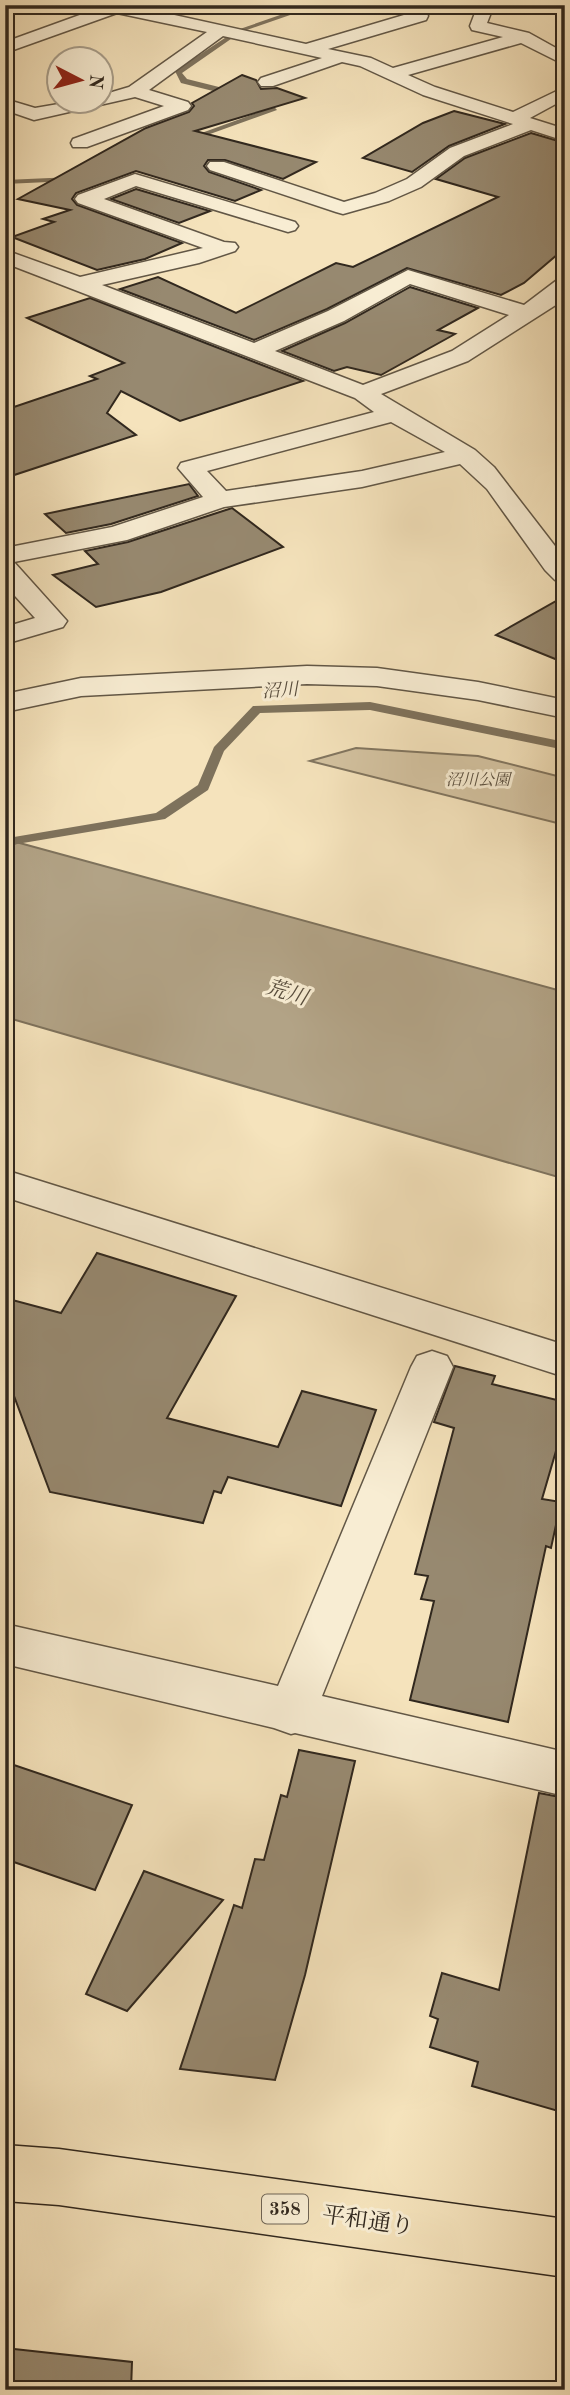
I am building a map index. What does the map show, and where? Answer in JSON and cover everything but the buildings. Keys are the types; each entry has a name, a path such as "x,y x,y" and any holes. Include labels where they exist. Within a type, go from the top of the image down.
{"highway":[{"name":"平和通り","path":"5,2173 59,2177 565,2248"}],"street":[{"path":"486,5 473,25 523,37 565,60"},
{"path":"5,48 109,6 365,62 429,91 565,135"},
{"path":"304,50 426,13"},
{"path":"116,96 135,91 219,32"},
{"path":"391,74 523,37"},
{"path":"267,82 340,57"},
{"path":"80,143 182,106 135,91"},
{"path":"79,284 192,259 382,197 414,183 457,152 523,121 565,92"},
{"path":"5,104 34,114 46,112"},
{"path":"217,166 343,208"},
{"path":"222,248 85,199 135,180 288,226"},
{"path":"5,256 363,393 393,414 432,432 466,455 496,484 550,561 565,574"},
{"path":"256,351 336,316 408,276 526,313"},
{"path":"363,393 460,356 561,293"},
{"path":"220,500 190,468 393,414"},
{"path":"5,556 118,534 220,500 362,479 466,455"},
{"path":"5,568 53,621 5,636"},
{"path":"5,688 81,687 307,675 365,677 558,701"},
{"path":"5,703 81,687"},
{"path":"5,1183 565,1361"},
{"path":"291,1713 432,1367"},
{"path":"5,1644 291,1713 565,1774"}],"green space":[{"name":"沼川公園","path":"356,748 478,756 565,778 565,825 310,761"}],"water":[{"name":"荒川","path":"5,839 565,992 565,1179 5,1017"}],"waterway":[{"path":"188,141 273,110 264,101 184,81 178,73 239,31 316,5"},
{"path":"5,182 70,179"},
{"name":"沼川","path":"5,845 14,841 160,816 204,787 218,750 257,709 370,706 565,746"}]}
